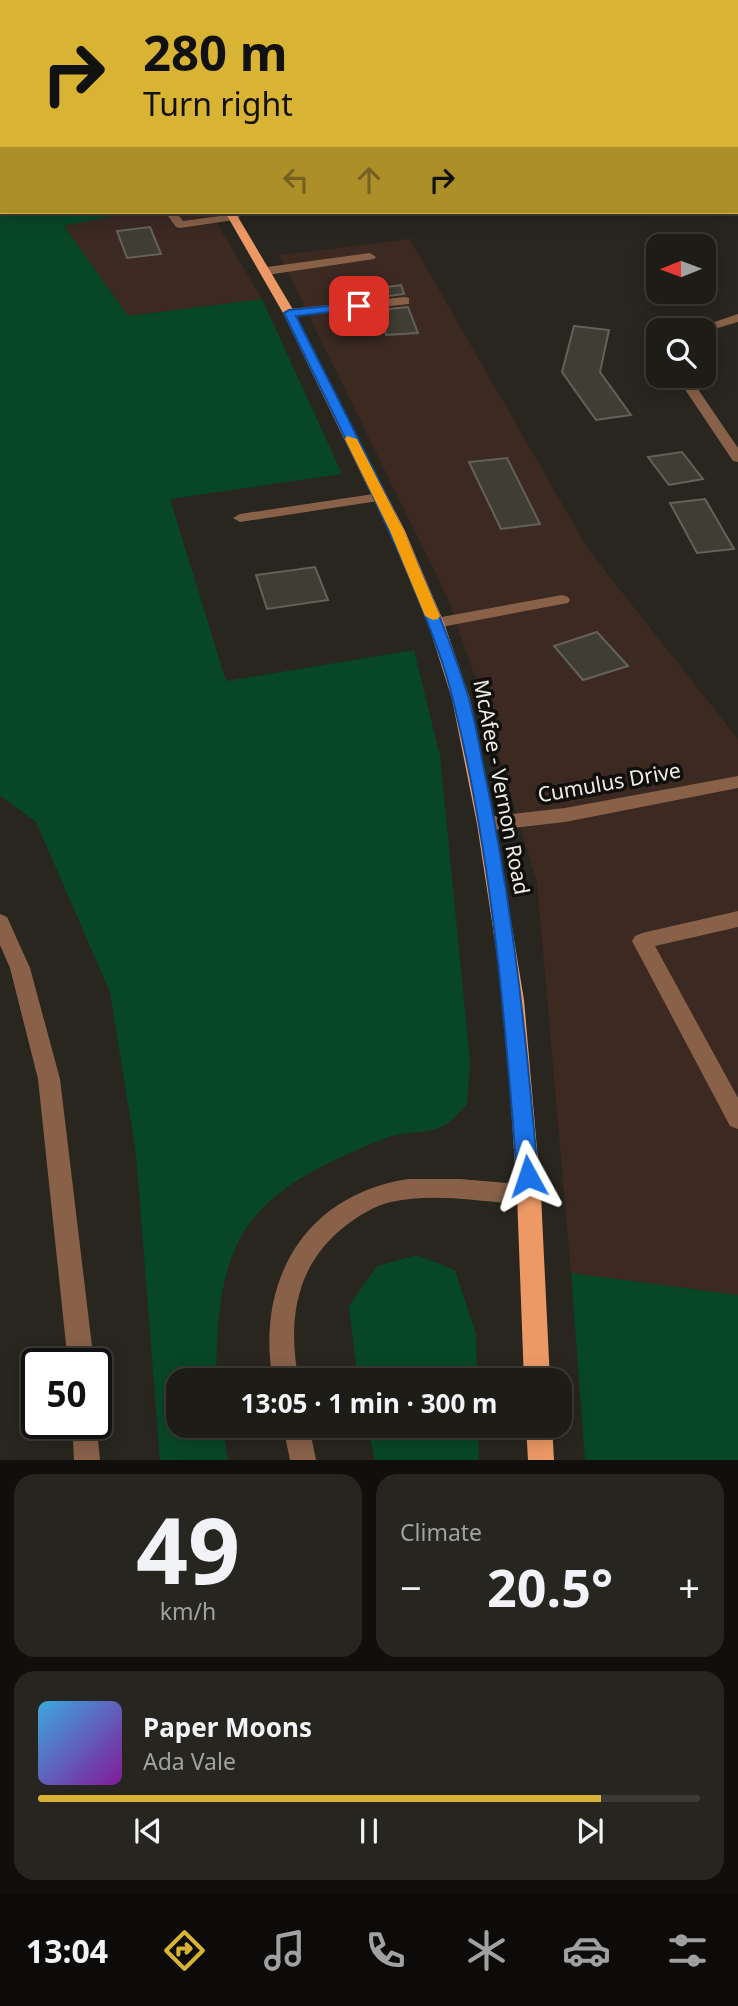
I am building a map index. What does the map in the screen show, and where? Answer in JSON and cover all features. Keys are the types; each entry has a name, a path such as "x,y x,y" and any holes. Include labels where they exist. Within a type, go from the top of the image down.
{"main road":[{"name":"McAfee - Vernon Road","path":"232,215 267,271 380,497 436,623 461,699 486,824 514,1000 529,1195 536,1368"},
{"path":"540,1438 541,1460"}],"street":[{"path":"172,214 180,225 232,215"},
{"path":"267,271 370,257"},
{"path":"289,313 405,301"},
{"path":"716,324 738,318"},
{"path":"690,388 738,458"},
{"path":"240,518 380,497"},
{"path":"436,623 562,600"},
{"name":"Cumulus Drive","path":"486,824 565,815 738,782"},
{"path":"738,919 642,941 738,1119"},
{"path":"0,922 20,968 49,1079 79,1348"},
{"path":"284,1368 280,1333 294,1270 315,1239 335,1218 361,1202 390,1192 423,1189 529,1195"},
{"path":"298,1438 303,1460"},
{"path":"86,1439 87,1460"}],"shaded area":[{"path":"123,214 211,214 262,299 128,316 64,226"},
{"path":"410,239 588,549 738,739 738,1295 571,1273 537,883 481,695 448,599 279,255"}],"green space":[{"path":"0,214 123,214 64,226 128,316 262,299 342,474 170,499 226,681 414,650 440,756 470,1061 467,1105 453,1119 430,1130 386,1138 318,1168 276,1196 244,1232 233,1254 224,1285 216,1368 166,1368 166,1438 224,1438 228,1460 160,1460 136,1154 110,992 36,822 0,796"},
{"path":"417,1255 455,1270 476,1334 477,1368 356,1368 349,1306 377,1266"},
{"path":"571,1273 738,1295 738,1460 585,1460"},
{"path":"370,1438 478,1438 479,1460 375,1460"}],"building":[{"path":"150,227 161,254 127,258 117,231"},
{"path":"401,285 404,294 374,298 371,289"},
{"path":"408,307 418,333 386,335 378,310"},
{"path":"574,326 609,330 600,372 631,415 596,420 562,372"},
{"path":"682,452 703,479 669,485 648,457"},
{"path":"507,458 540,524 501,529 469,462"},
{"path":"705,499 734,549 697,553 670,503"},
{"path":"315,567 328,600 267,609 256,575"},
{"path":"597,632 628,666 583,680 554,646"}],"slow traffic":[{"path":"351,439 397,531 433,616"}],"route":[{"path":"359,306 289,313 397,531 436,623 461,699 486,824 514,1000 528,1176"}]}
